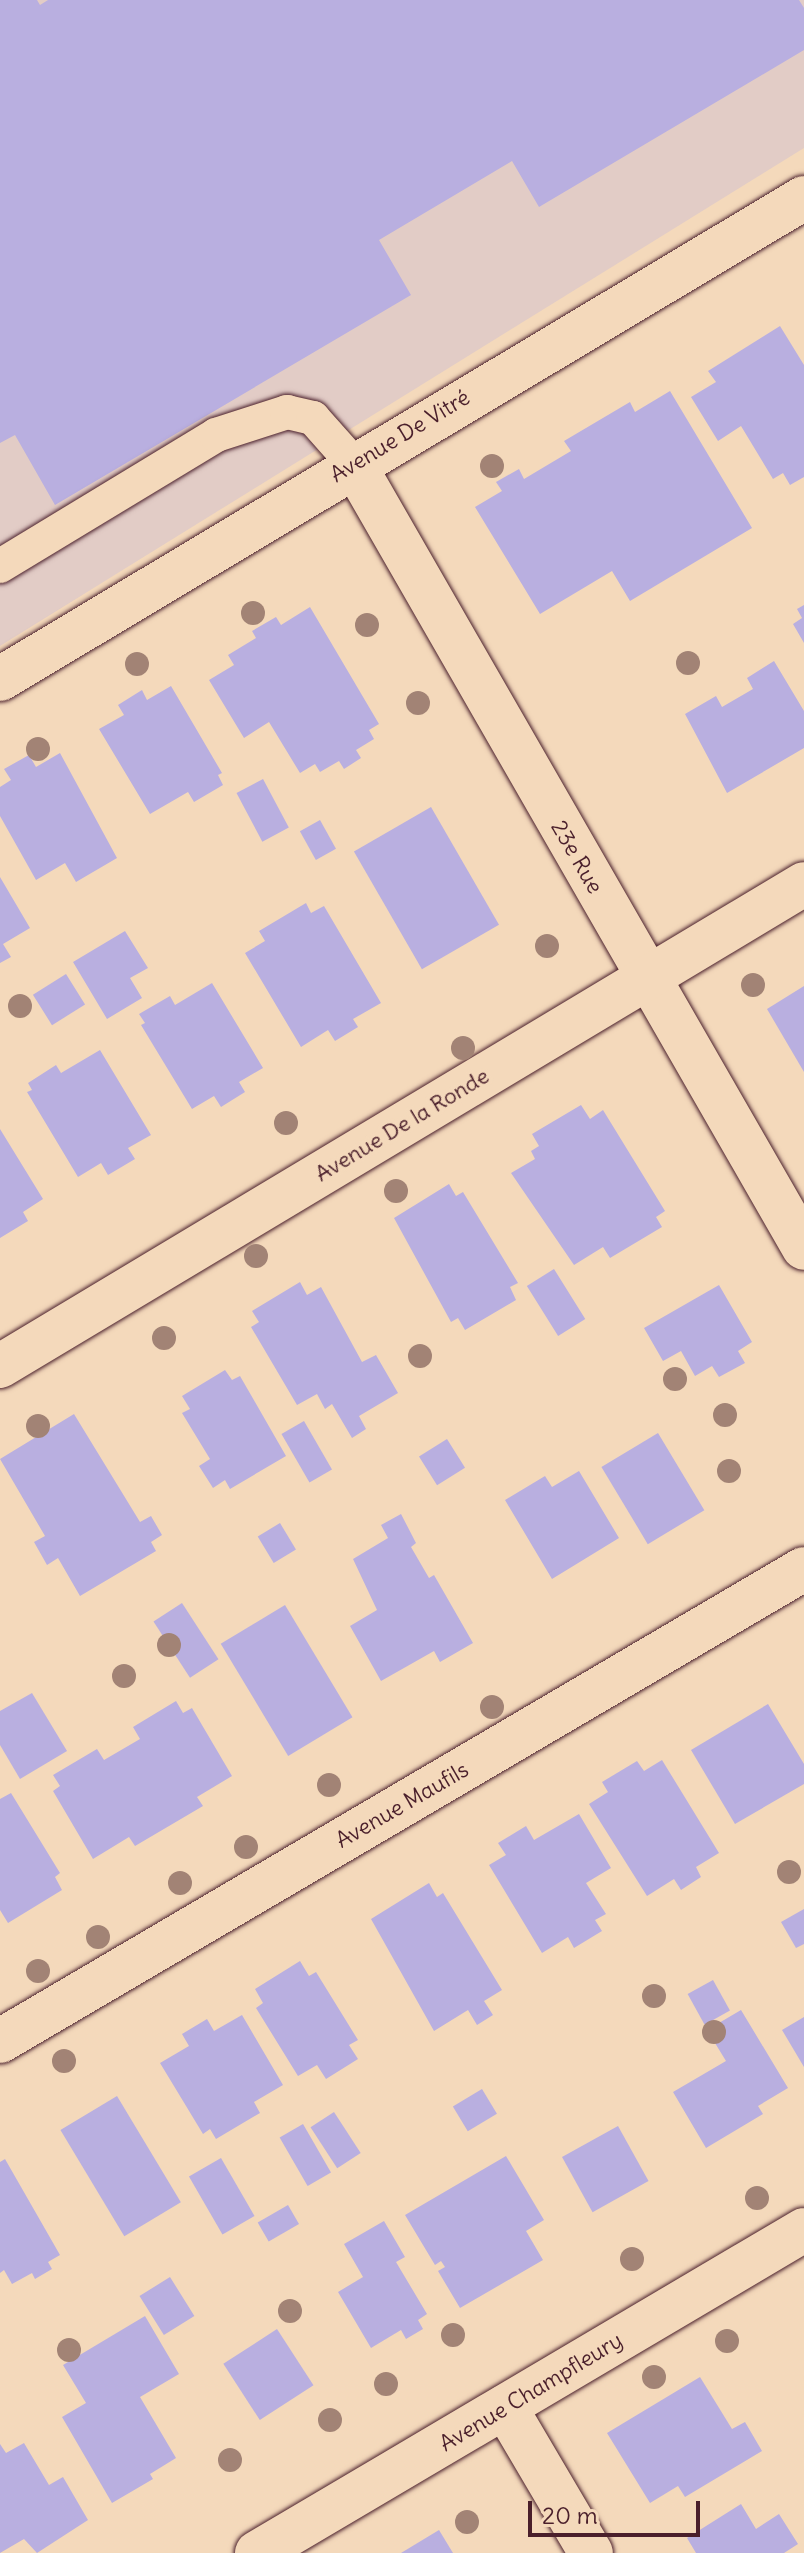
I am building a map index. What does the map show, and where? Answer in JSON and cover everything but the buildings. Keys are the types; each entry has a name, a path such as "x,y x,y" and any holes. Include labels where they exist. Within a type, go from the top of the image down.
{"street":[{"name":"Avenue De Vitré","path":"0,679 353,463 804,198"},
{"name":"23e Rue","path":"353,463 804,1248"},
{"name":"Avenue De la Ronde","path":"0,1366 804,884"},
{"name":"Avenue Maufils","path":"0,2041 804,1569"},
{"name":"Avenue Champfleury","path":"257,2553 804,2230"},
{"path":"505,2407 591,2553"}],"lane":[{"path":"0,566 216,435 287,412 313,418 353,463"}],"shaded area":[{"path":"0,0 804,0 804,148 0,646"}]}
